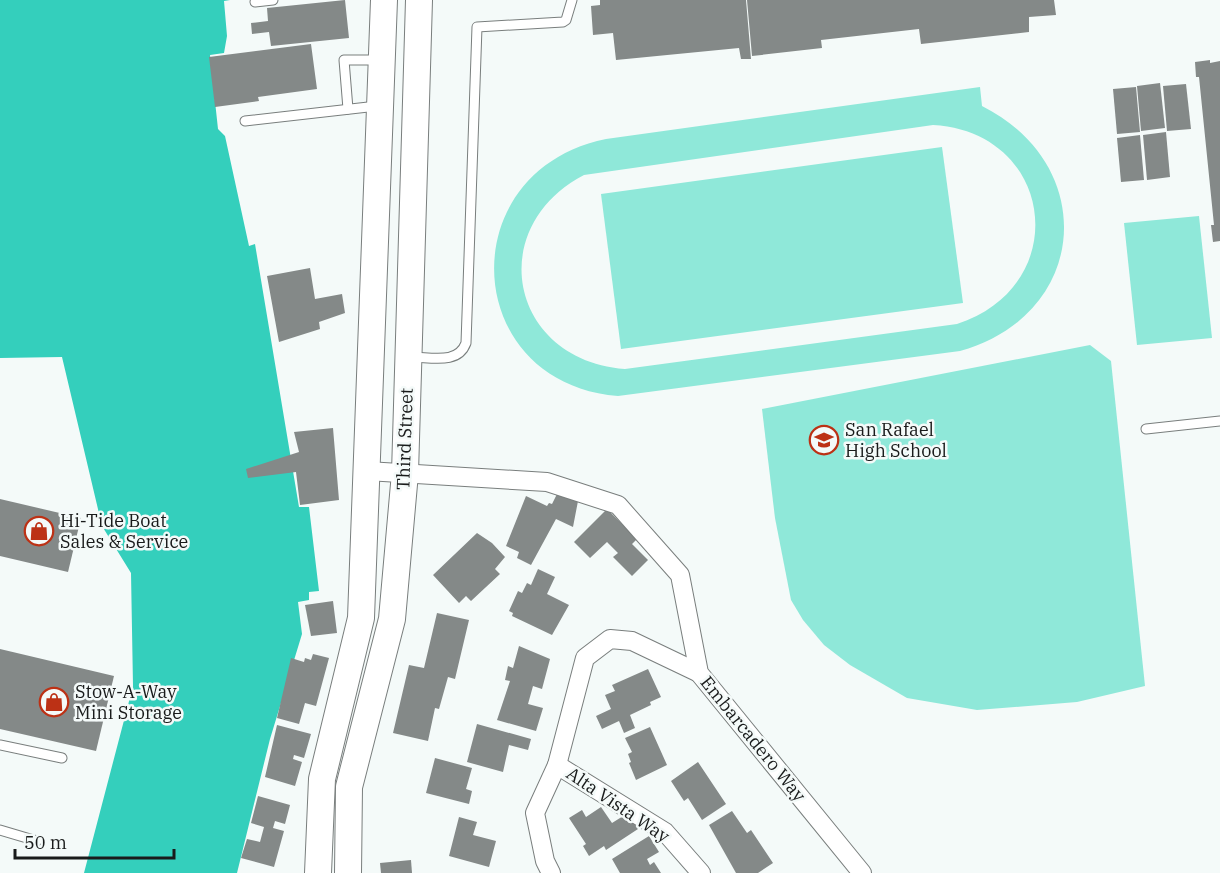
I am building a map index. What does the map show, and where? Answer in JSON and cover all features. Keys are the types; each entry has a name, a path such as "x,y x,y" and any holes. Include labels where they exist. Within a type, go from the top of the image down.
{"main road":[{"name":"Third Street","path":"318,873 322,779 361,618 384,0"},
{"name":"Third Street","path":"348,873 349,787 392,619 405,473 419,0"}],"street":[{"name":"Embarcadero Way","path":"367,471 548,482 618,505 680,575 699,673 862,873"},
{"path":"551,873 545,861 535,813 557,765 585,658 610,639 632,642 699,673"},
{"name":"Alta Vista Way","path":"557,765 665,832 701,873"}],"lane":[{"path":"255,2 273,0"},
{"path":"408,357 450,358 463,351 466,342 477,27 563,22 572,0"},
{"path":"348,110 344,60 381,61"},
{"path":"245,121 380,106"},
{"path":"1146,429 1220,421"},
{"path":"0,745 62,758"},
{"path":"0,830 37,841"}],"shaded area":[{"path":"0,0 230,0 224,1 227,36 224,53 210,55 218,129 225,136 249,246 255,244 299,507 309,507 319,591 309,592 309,600 298,602 302,634 270,739 237,873 84,873 133,686 131,573 102,526 62,357 0,358"},
{"path":"980,87 982,106 1020,132 1046,164 1061,200 1064,237 1055,273 1034,306 1003,333 960,351 618,396 566,383 528,355 504,317 494,275 500,231 520,191 555,159 606,139","holes":["933,125 974,134 1005,154 1025,181 1035,213 1033,246 1020,278 995,305 957,324 625,369 586,360 556,342 535,318 524,288 522,257 532,226 552,198 584,175"]},
{"path":"942,147 963,303 621,349 601,194"},
{"path":"1199,216 1212,338 1137,345 1124,223"},
{"path":"1090,345 1111,361 1145,686 1077,702 977,710 907,698 850,665 824,645 803,620 791,600 775,518 762,409"}],"building":[{"path":"345,0 349,38 271,46 269,32 252,34 251,23 268,21 267,8"},
{"path":"600,0 746,0 751,59 741,59 739,48 616,60 613,33 593,35 591,6 600,5"},
{"path":"747,0 1054,0 1056,15 1029,17 1029,32 921,44 919,29 821,40 822,48 752,56"},
{"path":"311,44 317,89 258,97 259,101 215,107 209,57"},
{"path":"1210,60 1210,63 1220,61 1220,241 1213,242 1211,225 1214,225 1199,77 1196,77 1195,62"},
{"path":"1160,83 1165,128 1141,131 1137,86"},
{"path":"1186,84 1191,129 1167,131 1163,86"},
{"path":"1136,87 1140,132 1117,134 1113,89"},
{"path":"1166,132 1170,177 1147,180 1143,135"},
{"path":"1140,135 1144,180 1121,182 1117,138"},
{"path":"310,268 315,299 342,294 345,313 319,322 320,329 279,342 267,276"},
{"path":"333,428 339,500 300,505 296,472 248,478 246,469 299,452 294,432"},
{"path":"558,492 578,501 573,527 556,519 531,565 517,558 519,552 506,546 526,496 547,506 549,503 552,504"},
{"name":"Hi-Tide Boat Sales & Service","path":"0,499 81,518 68,572 0,556"},
{"path":"607,509 637,539 632,544 648,560 632,576 613,557 618,553 607,542 590,558 574,542"},
{"path":"477,533 492,543 505,557 495,569 500,574 471,601 466,596 459,603 433,575"},
{"path":"538,569 555,577 547,594 569,605 552,635 512,616 513,613 509,611 518,591 522,593 527,583 531,585"},
{"path":"333,601 337,633 311,636 305,605"},
{"path":"437,613 469,620 455,679 448,677 439,709 435,708 428,741 393,733 409,665 424,668"},
{"path":"519,646 550,659 542,689 533,686 528,704 543,708 536,731 497,720 510,681 505,680 508,666 513,668"},
{"name":"Stow-A-Way Mini Storage","path":"0,649 114,676 96,751 0,729"},
{"path":"313,654 329,658 316,706 305,703 299,724 277,718 291,658 304,662 305,658 311,660"},
{"path":"648,669 661,697 650,702 651,705 630,715 635,728 624,733 619,721 602,729 596,716 611,709 605,695 615,691 612,685"},
{"path":"477,724 531,739 528,750 509,745 503,772 467,762"},
{"path":"277,725 311,734 304,758 294,755 293,759 302,762 295,786 265,777"},
{"path":"650,727 667,765 636,780 629,763 631,762 628,754 632,752 625,738"},
{"path":"435,758 472,768 466,789 472,791 469,804 426,793"},
{"path":"698,762 726,804 702,820 688,798 684,801 671,781"},
{"path":"258,796 290,805 285,824 275,821 273,828 284,831 274,867 241,858 247,839 260,842 264,827 251,823"},
{"path":"601,807 612,823 628,813 638,829 606,850 604,846 589,856 583,846 586,844 569,818 582,810 586,817"},
{"path":"732,811 747,833 751,830 773,863 758,873 736,873 709,825"},
{"path":"459,817 477,822 473,835 496,841 489,867 449,856"},
{"path":"649,836 659,852 647,859 650,865 654,862 661,873 620,873 612,859"},
{"path":"411,860 412,873 381,873 380,863"}],"place":[{"name":"San Rafael High School","path":"824,440"},
{"name":"Hi-Tide Boat Sales & Service","path":"39,531"},
{"name":"Stow-A-Way Mini Storage","path":"54,702"}]}
